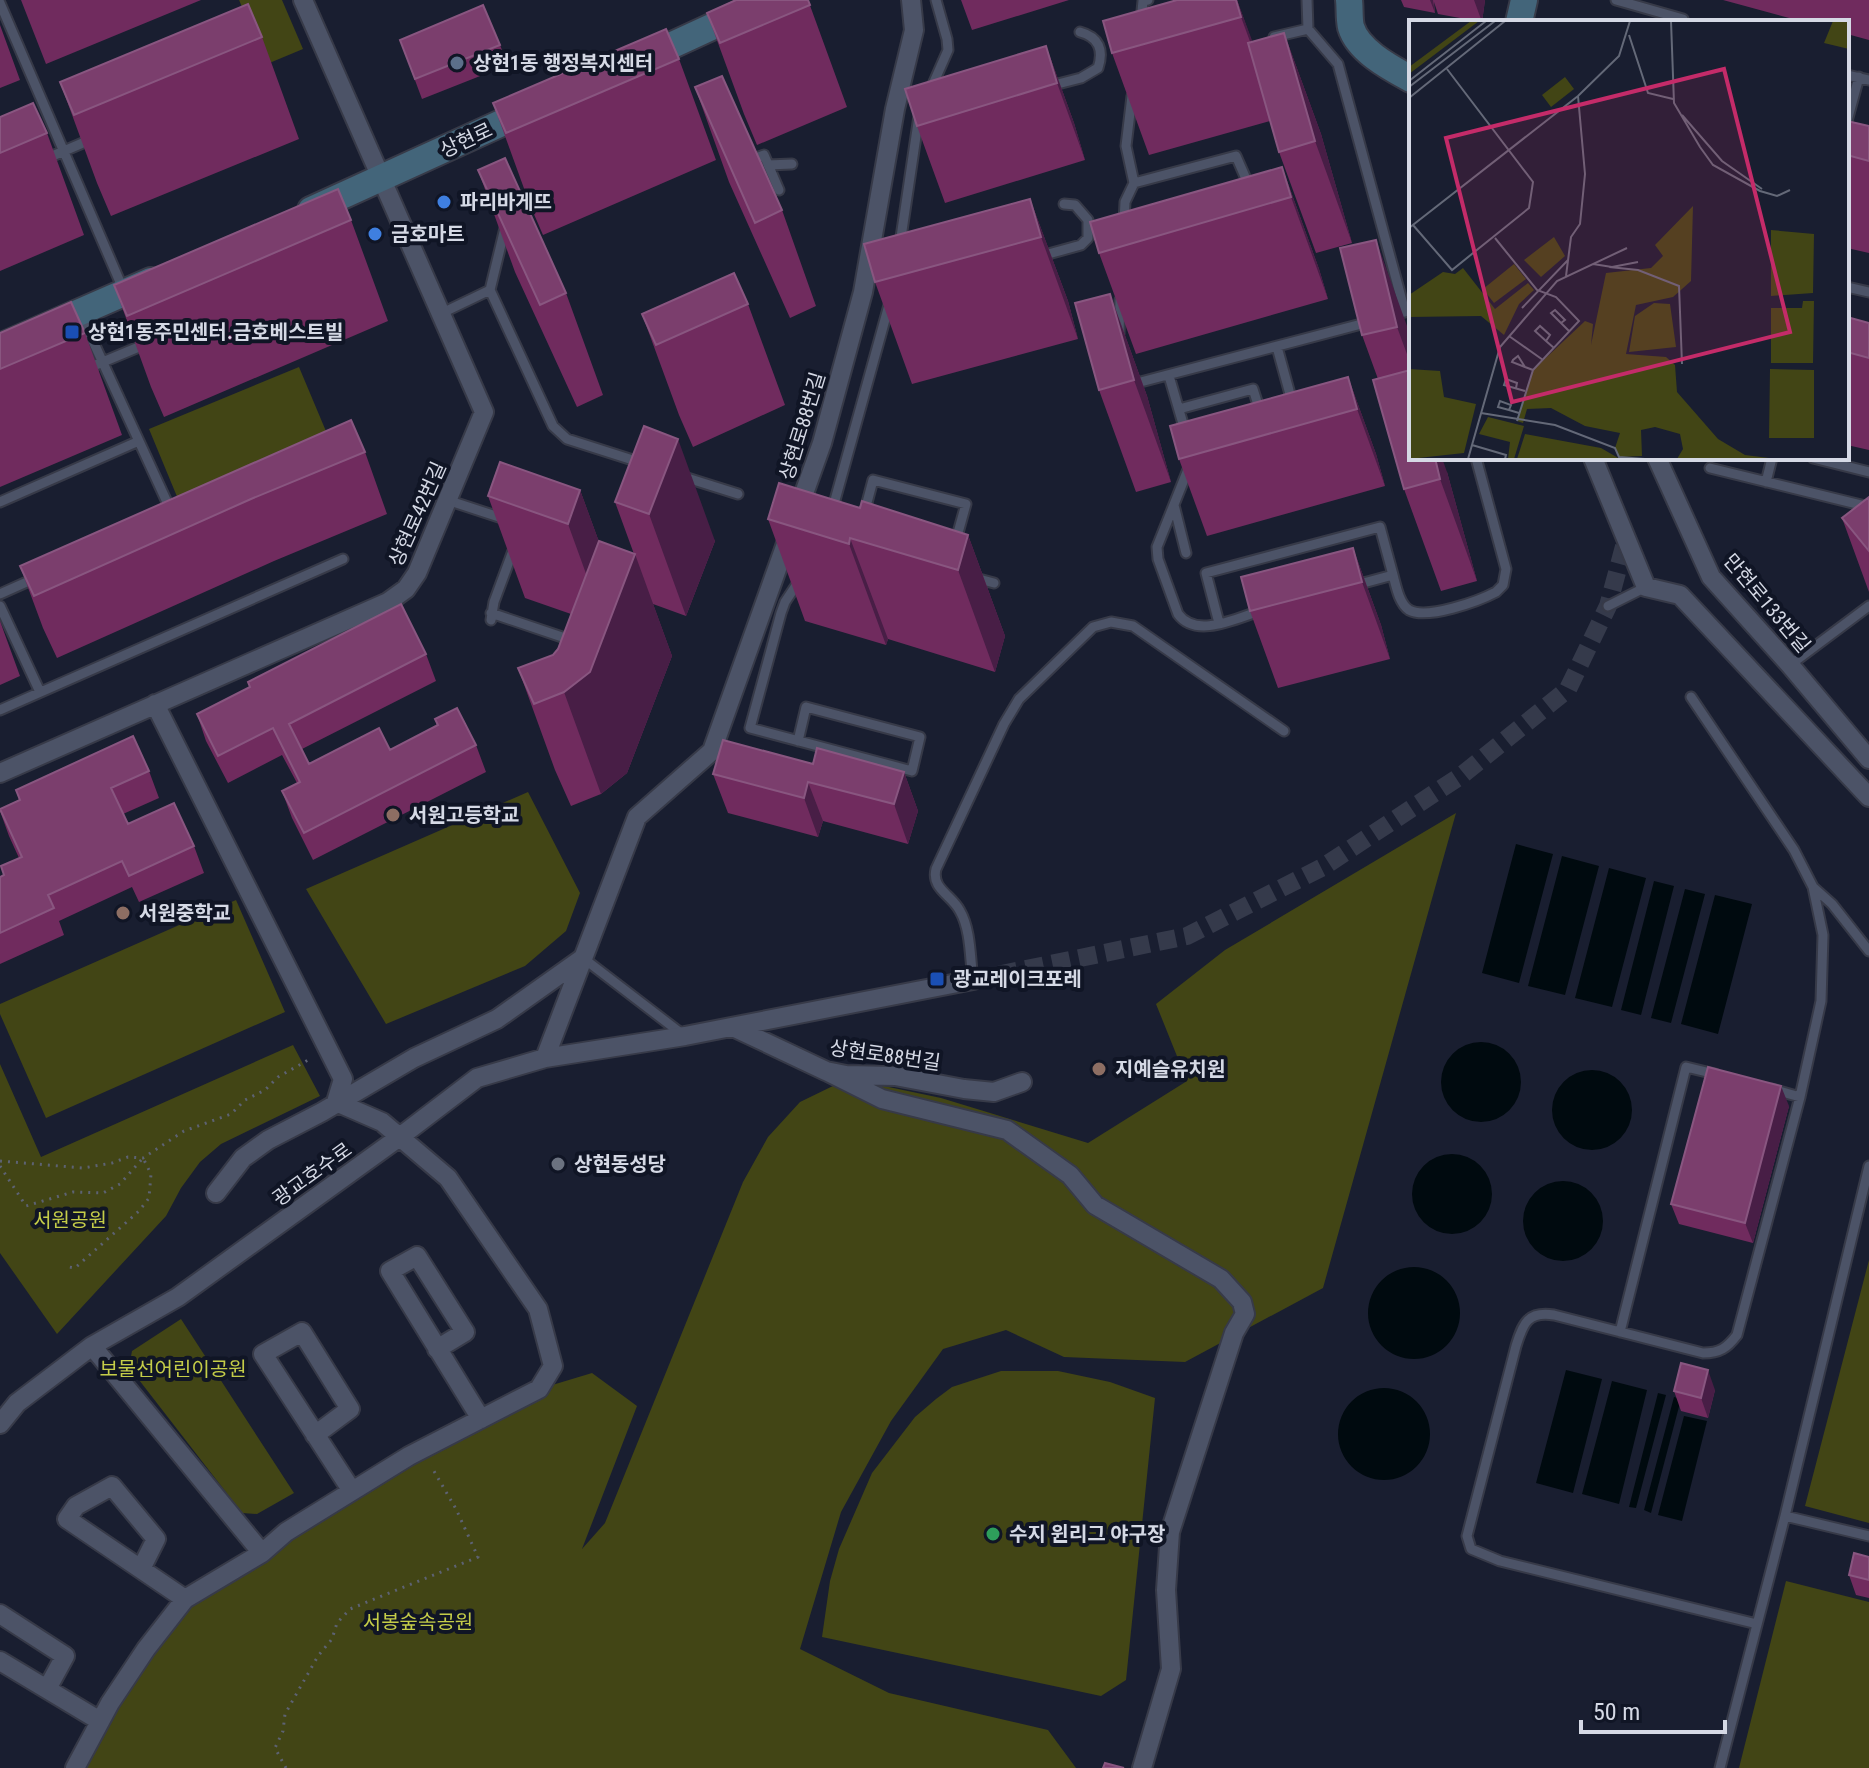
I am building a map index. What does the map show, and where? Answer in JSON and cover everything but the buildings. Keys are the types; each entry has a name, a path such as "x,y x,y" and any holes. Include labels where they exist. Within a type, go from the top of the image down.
{"street":[{"path":"303,0 380,179"},
{"path":"626,66 770,0"},
{"name":"상현로88번길","path":"545,1058 637,817 712,751 822,443 863,292 895,109 914,30 911,0"},
{"path":"1349,0 1352,29 1359,40 1390,68 1409,78"},
{"path":"1519,20 1524,0"},
{"name":"상현로","path":"295,218 553,99"},
{"name":"상현로42번길","path":"0,773 388,602 406,589 417,573 484,412 380,179"},
{"path":"0,347 167,274"},
{"path":"1594,460 1646,587 1680,595 1869,797"},
{"name":"만현로133번길","path":"1658,460 1711,577 1869,759"},
{"path":"155,704 343,1079 336,1102"},
{"path":"216,1193 243,1158 268,1140 414,1058 497,1019 583,958"},
{"path":"685,1036 973,980"},
{"name":"상현로88번길","path":"733,1027 826,1071 846,1075 895,1076 994,1092 1022,1082"},
{"name":"광교호수로","path":"0,1424 17,1403 92,1346 178,1297 477,1078 545,1058 685,1036"},
{"path":"826,1071 882,1099 1007,1130 1070,1175 1095,1205 1221,1279 1242,1302 1245,1314 1234,1333 1170,1532 1166,1590 1171,1669 1142,1768"},
{"path":"75,1768 100,1721 146,1649 185,1599 262,1553 286,1532 421,1450 539,1389 553,1366 538,1309 448,1178 382,1122 336,1102"},
{"path":"437,1349 465,1332 417,1256 390,1271 437,1349 481,1419"},
{"path":"315,1435 350,1409 302,1332 263,1354 315,1435 352,1491"},
{"path":"92,1346 262,1553"},
{"path":"141,1569 156,1539 112,1486 76,1506 67,1519 185,1599"},
{"path":"0,1614 65,1656 47,1689"},
{"path":"0,1661 100,1721"}],"lane":[{"path":"899,251 918,119 948,50 936,0"},
{"path":"1140,29 1143,1 1148,0"},
{"path":"1127,379 1134,385 1408,311 1338,64 1308,29 1307,0"},
{"path":"1616,0 1683,20"},
{"path":"0,3 125,292"},
{"path":"1262,40 1308,29"},
{"path":"1037,90 1081,78 1098,68 1101,52 1098,43 1090,35 1080,32"},
{"path":"1849,116 1864,79"},
{"path":"1123,231 1125,202 1134,183 1126,146 1133,87"},
{"path":"918,119 933,116"},
{"path":"89,124 94,138"},
{"path":"38,162 108,132"},
{"path":"740,148 747,162 764,155 779,190"},
{"path":"1134,183 1236,156 1255,203"},
{"path":"768,165 792,164"},
{"path":"1237,193 1250,190"},
{"path":"1026,259 1071,249 1088,238 1088,220 1075,205 1064,204"},
{"path":"507,222 490,290 548,416 567,439 652,467"},
{"path":"1849,287 1869,292"},
{"path":"440,314 490,290"},
{"path":"829,523 893,290"},
{"path":"1118,351 1121,291"},
{"path":"79,312 174,517"},
{"path":"73,375 158,339"},
{"path":"1277,347 1296,416"},
{"path":"1169,376 1189,445"},
{"path":"1179,409 1253,389 1264,424"},
{"path":"0,502 139,441"},
{"path":"1192,457 1157,547 1158,559 1178,614 1194,625 1205,626 1277,607"},
{"path":"1219,623 1206,573 1380,527 1402,602 1409,609 1434,613 1487,597 1503,585 1506,569 1477,460"},
{"path":"1766,482 1772,460"},
{"path":"1821,460 1869,472"},
{"path":"1710,468 1869,507"},
{"path":"667,471 738,494"},
{"path":"862,519 873,480 966,504 954,548"},
{"path":"447,500 522,524"},
{"path":"1174,505 1186,553"},
{"path":"159,523 188,510"},
{"path":"942,533 957,537"},
{"path":"517,537 491,616 580,643"},
{"path":"0,710 343,559"},
{"path":"798,741 806,707 920,737 912,771 798,741 750,728 785,602 808,569"},
{"path":"0,594 43,575"},
{"path":"963,575 994,583"},
{"path":"1349,587 1393,575"},
{"path":"1608,606 1646,587"},
{"path":"0,606 40,692"},
{"path":"1790,665 1869,606"},
{"path":"973,980 962,914 955,902 937,886 934,877 936,869 1010,712 1030,688 1093,627 1111,622 1133,626 1284,731"},
{"path":"1691,697 1794,850 1813,887 1823,935 1821,1001 1800,1097 1737,1335 1729,1346 1718,1353 1703,1353 1541,1313 1530,1317 1522,1328 1467,1536 1471,1549 1500,1561 1757,1624"},
{"path":"1813,887 1832,904 1869,951"},
{"path":"583,958 685,1036"},
{"path":"1620,1332 1686,1067 1729,1078"},
{"path":"1757,1085 1800,1097"},
{"path":"1720,1768 1785,1516 1869,1166"},
{"path":"1785,1516 1869,1536"}],"path":[{"path":"0,1166 26,1206 73,1192 90,1195 103,1193 120,1184 143,1158 184,1131 231,1114 278,1077 327,1048"},
{"path":"0,1161 83,1168 128,1157 143,1158"},
{"path":"69,1267 75,1268 87,1259 149,1198 151,1174 143,1158"},
{"path":"286,1768 275,1748 283,1731 285,1714 318,1656 332,1639 337,1623 350,1609 478,1557 456,1509 421,1450"}],"green space":[{"path":"239,0 282,0 303,49 267,64"},
{"path":"299,367 328,436 178,499 149,429"},
{"path":"528,792 580,893 566,931 525,966 386,1024 306,889"},
{"name":"서봉숲속공원","path":"1456,813 1323,1288 1185,1362 1064,1357 1006,1330 943,1349 891,1421 841,1512 800,1649 889,1693 1048,1730 1076,1768 74,1768 185,1599 539,1389 592,1373 637,1406 582,1549 605,1523 743,1182 768,1137 800,1102 837,1084 884,1086 941,1098 1088,1143 1187,1081 1156,1004 1225,950"},
{"path":"236,900 285,1012 46,1118 0,1014 0,1004"},
{"name":"서원공원","path":"293,1045 320,1096 221,1144 200,1162 166,1216 57,1334 0,1253 0,1064 41,1157"},
{"path":"1869,1260 1869,1523 1805,1506"},
{"name":"보물선어린이공원","path":"181,1319 294,1493 257,1514 242,1513 129,1367 132,1351"},
{"name":"수지 윈리그 야구장","path":"1001,1371 1058,1371 1110,1382 1155,1398 1126,1680 1101,1696 822,1637 830,1581 839,1549 872,1473 915,1417 936,1399 952,1387"},
{"path":"1786,1581 1869,1602 1869,1768 1739,1768"}],"shaded area":[{"path":"1516,844 1553,854 1519,983 1482,973"},
{"path":"1562,856 1599,866 1565,995 1528,986"},
{"path":"1609,868 1646,878 1612,1007 1575,998"},
{"path":"1654,881 1674,886 1641,1015 1621,1010"},
{"path":"1685,889 1705,894 1671,1023 1651,1018"},
{"path":"1715,895 1752,904 1718,1034 1681,1024"},
{"path":"1481,1042 1496,1045 1509,1054 1518,1067 1521,1082 1518,1097 1509,1110 1496,1119 1481,1122 1466,1119 1453,1110 1444,1097 1441,1082 1444,1067 1453,1054 1466,1045"},
{"path":"1592,1070 1607,1073 1620,1082 1629,1095 1632,1110 1629,1125 1620,1138 1607,1147 1592,1150 1577,1147 1564,1138 1555,1125 1552,1110 1555,1095 1564,1082 1577,1073"},
{"path":"1452,1154 1467,1157 1480,1166 1489,1179 1492,1194 1489,1209 1480,1222 1467,1231 1452,1234 1437,1231 1424,1222 1415,1209 1412,1194 1415,1179 1424,1166 1437,1157"},
{"path":"1563,1181 1578,1184 1591,1193 1600,1206 1603,1221 1600,1236 1591,1249 1578,1258 1563,1261 1548,1258 1535,1249 1526,1236 1523,1221 1526,1206 1535,1193 1548,1184"},
{"path":"1414,1267 1432,1271 1446,1281 1456,1295 1460,1313 1456,1331 1446,1345 1432,1355 1414,1359 1396,1355 1382,1345 1372,1331 1368,1313 1372,1295 1382,1281 1396,1271"},
{"path":"1566,1370 1602,1379 1573,1493 1536,1483"},
{"path":"1612,1381 1647,1390 1619,1504 1582,1494"},
{"path":"1384,1388 1402,1392 1416,1402 1426,1416 1430,1434 1426,1452 1416,1466 1402,1476 1384,1480 1366,1476 1352,1466 1342,1452 1338,1434 1342,1416 1352,1402 1366,1392"},
{"path":"1658,1393 1666,1395 1636,1508 1629,1507"},
{"path":"1674,1397 1681,1399 1651,1513 1644,1510"},
{"path":"1684,1416 1707,1421 1682,1521 1658,1515"}],"tunnel":[{"path":"973,980 1187,936 1323,867 1462,775 1568,689 1608,606 1626,539"}],"place":[{"name":"상현1동 행정복지센터","path":"457,63"},
{"name":"파리바게뜨","path":"444,202"},
{"name":"금호마트","path":"375,234"},
{"name":"상현1동주민센터.금호베스트빌","path":"72,332"},
{"name":"서원고등학교","path":"393,815"},
{"name":"서원중학교","path":"123,913"},
{"name":"광교레이크포레","path":"937,979"},
{"name":"지예슬유치원","path":"1099,1069"},
{"name":"상현동성당","path":"558,1164"},
{"name":"수지 윈리그 야구장","path":"993,1534"}]}
